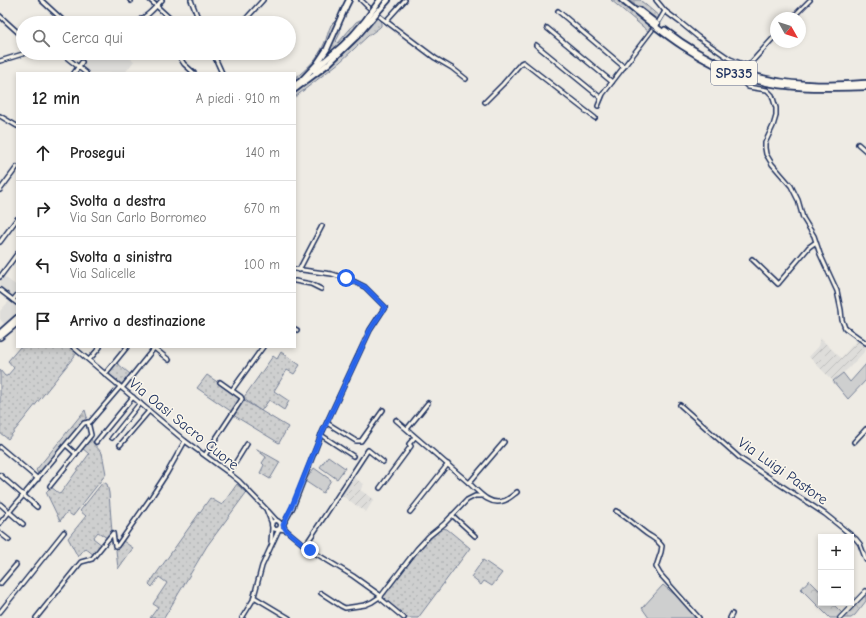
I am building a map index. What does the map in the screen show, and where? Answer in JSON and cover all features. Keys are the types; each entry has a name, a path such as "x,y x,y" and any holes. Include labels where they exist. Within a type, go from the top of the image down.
{"highway":[{"path":"302,80 323,56 349,0"},
{"path":"296,84 355,35 380,0"},
{"path":"296,88 328,64 387,0"},
{"name":"SP335","path":"622,0 670,38 704,60 748,78 772,84 802,88 866,87"},
{"name":"SP335","path":"627,0 688,46 730,69 775,81 804,84 866,83"},
{"path":"0,333 16,319"},
{"path":"0,338 16,324"}],"main road":[{"path":"840,618 866,591"}],"street":[{"path":"41,0 58,16"},
{"path":"150,0 167,16"},
{"path":"145,16 162,0"},
{"path":"191,0 197,16"},
{"path":"248,16 262,0"},
{"path":"361,0 435,58 452,68 466,79"},
{"path":"386,21 405,0"},
{"path":"656,0 665,11 698,37 730,59 748,65"},
{"path":"798,12 810,0"},
{"path":"558,11 624,67"},
{"path":"659,21 665,11"},
{"path":"0,16 16,31"},
{"path":"547,28 612,82"},
{"path":"598,106 601,98 612,82 652,30"},
{"path":"748,71 748,65 770,42"},
{"path":"536,45 601,98"},
{"path":"0,61 16,56"},
{"path":"70,60 85,72"},
{"path":"181,60 193,72"},
{"path":"216,60 222,72"},
{"path":"75,72 82,62"},
{"path":"485,102 523,62 595,118"},
{"path":"745,82 748,87 767,90 772,96 776,108 776,116 765,142 766,154 772,164 791,186 798,200 803,218 814,236 837,292 845,328 866,343"},
{"path":"0,116 16,125"},
{"path":"0,124 4,119"},
{"path":"858,144 866,152"},
{"path":"0,190 16,168"},
{"path":"0,242 16,220"},
{"path":"279,529 281,525 280,523 292,506 321,435 370,330 385,307 365,287 351,280 339,276 297,269 322,226"},
{"path":"752,259 778,284 809,247 816,242"},
{"path":"0,277 16,255"},
{"path":"296,281 311,284 320,289"},
{"path":"0,290 16,302"},
{"path":"13,300 16,296"},
{"name":"Via Oasi Sacro Cuore","path":"74,348 185,441 229,473 266,509 272,525 270,546"},
{"path":"89,360 99,348"},
{"path":"105,374 126,348"},
{"path":"0,523 84,423 90,422 153,348"},
{"path":"155,348 169,360"},
{"path":"232,390 262,348"},
{"path":"205,455 242,399 220,382"},
{"path":"96,442 133,398"},
{"path":"112,438 140,403"},
{"path":"407,429 428,403"},
{"name":"Via Luigi Pastore","path":"680,405 741,459 825,514 856,539 860,544 866,560"},
{"path":"327,424 356,441 361,440 383,410"},
{"path":"120,445 149,411"},
{"path":"396,420 448,464 479,492 481,496"},
{"path":"50,486 91,435 88,422"},
{"path":"854,442 866,429"},
{"path":"321,435 353,456"},
{"path":"380,488 411,446 409,444 415,437"},
{"path":"36,618 81,562 92,558 113,532 115,546 117,546 156,490 185,441"},
{"path":"469,483 504,442"},
{"path":"229,473 247,444"},
{"path":"66,445 76,454"},
{"path":"0,447 38,479"},
{"path":"305,546 368,450 384,462"},
{"path":"410,512 448,464"},
{"path":"0,475 37,507"},
{"path":"321,593 345,608 365,605 372,602 380,596 429,536 444,524 468,499 475,496 481,496 499,502 507,500 517,492"},
{"path":"0,504 24,524"},
{"path":"266,509 286,530 310,550 353,576 380,596 381,599 404,618"},
{"path":"616,511 647,534 658,540 662,546 656,567 660,574 699,618"},
{"path":"452,515 475,536"},
{"path":"280,523 275,521 272,525 275,529 286,530"},
{"name":"Via Oasi Sacro Cuore","path":"242,618 254,597 260,570 279,529"},
{"path":"0,612 64,532"},
{"path":"0,533 9,540"},
{"path":"0,584 16,565"},
{"path":"254,597 288,618"},
{"path":"730,618 732,614"}],"shaded area":[{"path":"81,60 134,61 126,72 78,72 83,62"},
{"path":"3,276 16,285 16,293 12,298 0,289 0,280"},
{"path":"11,299 16,303 16,316 5,325 0,319 0,311"},
{"path":"820,338 841,358 857,340 866,345 866,350 848,369 833,381 809,357 818,346"},
{"path":"350,475 364,484 360,490 374,499 366,512 338,493"}],"green space":[{"path":"611,0 618,0 653,28 649,32"},
{"path":"629,0 640,0 660,17 656,22"},
{"path":"378,17 381,20 381,26 379,28 340,62 296,96 296,92 344,53"},
{"path":"360,20 363,21 347,40 316,68 340,23 341,26 339,35 336,41 338,43 356,22"},
{"path":"337,21 322,55 304,75 296,81 296,77 308,67 319,54 331,25"},
{"path":"19,348 71,348 77,353 8,439 0,433 0,370 5,376 7,376 14,368 8,361"},
{"path":"281,352 300,365 294,374 287,370 274,391 289,401 284,410 269,400 261,411 244,399 244,397 273,356 277,359"},
{"path":"117,363 130,374 122,384 108,373"},
{"path":"866,364 866,380 848,399 833,381 843,373 850,382"},
{"path":"207,375 241,398 232,412 197,388"},
{"path":"243,400 288,427 279,443 233,415"},
{"path":"85,410 87,417 39,476 36,470"},
{"path":"90,437 102,453 106,474 73,516 67,512 60,521 46,492 51,487 60,494 89,454 82,448"},
{"path":"257,449 280,462 270,479 260,473 264,465 262,463 266,457"},
{"path":"328,456 345,468 337,479 320,467"},
{"path":"314,468 331,480 323,493 305,481"},
{"path":"103,482 107,484 109,493 112,532 107,538 98,532 93,538 102,545 94,555 85,548 78,557 68,538 86,516 80,511"},
{"path":"237,484 246,493 207,546 164,618 150,618 158,607 153,604 167,583 159,577 152,587 149,584 210,498 222,505"},
{"path":"442,528 447,529 470,548 418,618 406,618 382,597 409,562"},
{"path":"123,541 133,548 118,569 116,550"},
{"path":"483,560 502,573 492,586 484,581 481,585 471,577"},
{"path":"809,580 818,589 818,606 801,589"},
{"path":"663,585 679,598 696,618 649,618 642,608"},
{"path":"866,593 866,601 855,615 851,618 842,618 854,606"},
{"path":"818,606 835,606 842,613 837,618 830,618"}],"route":[{"path":"310,550 286,530 283,525 321,435 353,365 370,330 385,307 368,289 346,278"}]}
